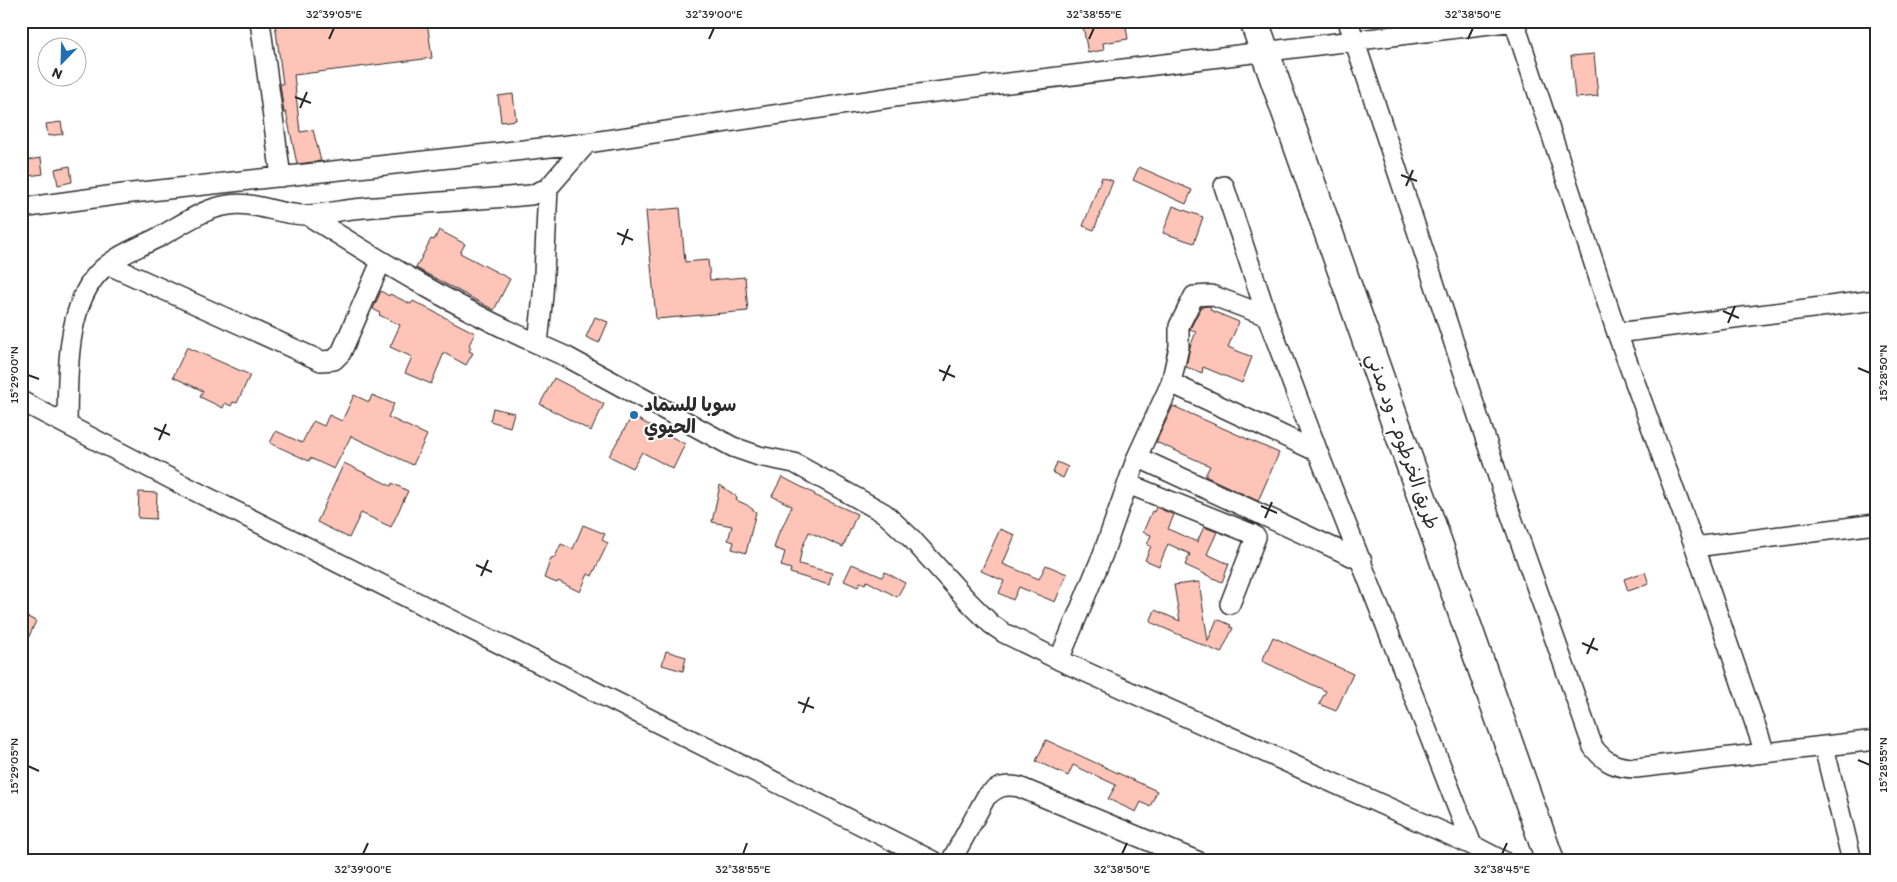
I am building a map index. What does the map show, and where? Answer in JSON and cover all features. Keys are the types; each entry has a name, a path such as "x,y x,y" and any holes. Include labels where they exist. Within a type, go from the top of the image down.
{"highway":[{"name":"طريق الخرطوم - ود مدني","path":"1254,21 1550,861"}],"street":[{"path":"260,21 281,177"},
{"path":"1348,21 1507,504 1593,747 1610,764 1624,768 1876,740"},
{"path":"21,208 122,194 587,143 894,96 1514,21 1617,333 1695,547 1765,753"},
{"path":"67,425 68,377 74,322 83,298 94,278 133,249 152,241 207,210 228,205 244,204 290,214 307,215 363,208 531,195 548,188 587,143"},
{"path":"1224,186 1267,316 1318,452 1472,845"},
{"path":"538,344 543,295 548,188"},
{"path":"307,215 382,262 450,301 504,329 567,357 733,447 759,456 794,463 873,506 908,534 968,602 991,624 1004,633 1059,660 1472,845 1503,861"},
{"path":"109,265 321,361 334,360 340,353 382,262"},
{"path":"1059,660 1096,569 1137,457 1171,383 1179,347 1180,326 1194,296 1211,295 1267,316"},
{"path":"1617,333 1876,300"},
{"path":"1171,383 1318,452"},
{"path":"21,401 205,496 933,861"},
{"path":"1137,457 1362,562"},
{"path":"1128,484 1256,537 1230,604"},
{"path":"1695,547 1876,524"},
{"path":"1824,747 1852,861"},
{"path":"951,861 986,797 994,789 1007,784 1019,786 1197,861"}],"building":[{"path":"286,21 427,21 432,58 294,75 300,132 313,130 321,161 297,164 286,112 284,113 280,84 283,84 275,23"},
{"path":"1082,21 1125,21 1128,39 1103,43 1104,50 1088,53"},
{"path":"1594,54 1598,96 1575,98 1571,56"},
{"path":"513,94 516,120 501,122 498,96"},
{"path":"61,122 63,134 48,136 46,124"},
{"path":"41,158 43,174 21,177 21,161"},
{"path":"70,166 72,182 58,185 55,169"},
{"path":"1139,167 1192,190 1186,204 1133,180"},
{"path":"1102,177 1113,181 1094,230 1083,226"},
{"path":"1173,206 1203,217 1194,243 1163,233"},
{"path":"680,208 685,262 708,260 710,280 745,277 748,311 656,319 646,211"},
{"path":"439,230 465,244 460,253 510,279 494,310 416,268 431,239 434,240"},
{"path":"381,291 411,304 413,301 475,333 469,345 471,347 469,351 473,353 466,365 444,353 431,384 405,373 412,357 390,347 400,325 379,315 380,313 373,309"},
{"path":"1201,307 1211,307 1210,310 1239,322 1228,347 1252,357 1242,383 1203,367 1202,373 1186,367 1190,347 1196,332 1190,329"},
{"path":"595,317 608,322 599,343 586,337"},
{"path":"187,347 250,375 237,403 233,402 231,406 225,403 223,408 200,397 203,391 173,377"},
{"path":"554,378 604,404 591,431 540,404"},
{"path":"354,395 369,402 372,395 394,404 388,417 427,435 413,465 351,436 334,469 310,458 309,461 270,443 276,431 302,443 313,421 324,426 329,415 342,421"},
{"path":"1173,406 1279,453 1258,501 1205,476 1210,466 1156,442"},
{"path":"493,408 514,413 510,427 490,421"},
{"path":"632,416 685,444 673,469 642,452 633,468 609,456"},
{"path":"1057,462 1068,467 1063,478 1053,473"},
{"path":"344,463 391,486 392,483 408,491 391,527 361,513 349,538 317,522"},
{"path":"782,477 814,495 857,514 843,547 809,532 802,548 799,564 832,573 829,585 790,573 791,569 781,566 785,552 774,548 780,529 792,506 772,496"},
{"path":"720,485 737,497 736,500 756,512 746,553 732,549 734,542 728,540 732,526 712,522"},
{"path":"139,492 157,493 156,519 138,518"},
{"path":"1156,507 1174,515 1168,529 1197,542 1204,527 1217,532 1207,554 1229,564 1222,582 1185,565 1190,554 1168,544 1159,566 1145,560 1151,546 1147,545 1151,535 1143,532 1152,511 1154,512"},
{"path":"583,525 605,534 602,540 608,543 592,576 588,574 580,592 558,581 557,583 544,578 551,558 555,557 561,544 573,549"},
{"path":"1000,529 1015,535 1003,564 1039,579 1046,565 1067,574 1055,602 1019,587 1013,600 999,593 1004,581 981,571"},
{"path":"852,564 882,577 885,572 905,583 897,597 867,581 865,584 860,582 858,587 844,581"},
{"path":"1645,572 1649,584 1628,591 1624,579"},
{"path":"1199,582 1208,641 1217,619 1231,625 1230,627 1233,628 1221,653 1150,622 1155,610 1180,621 1174,585"},
{"path":"21,614 36,621 21,654"},
{"path":"1273,637 1353,674 1336,711 1319,704 1326,691 1262,661"},
{"path":"666,651 686,657 683,671 662,665"},
{"path":"1046,740 1157,791 1150,807 1141,802 1136,812 1108,799 1116,785 1073,765 1068,776 1036,761"}],"place":[{"name":"سوبا للسماد الحيوي","path":"634,415"}]}
